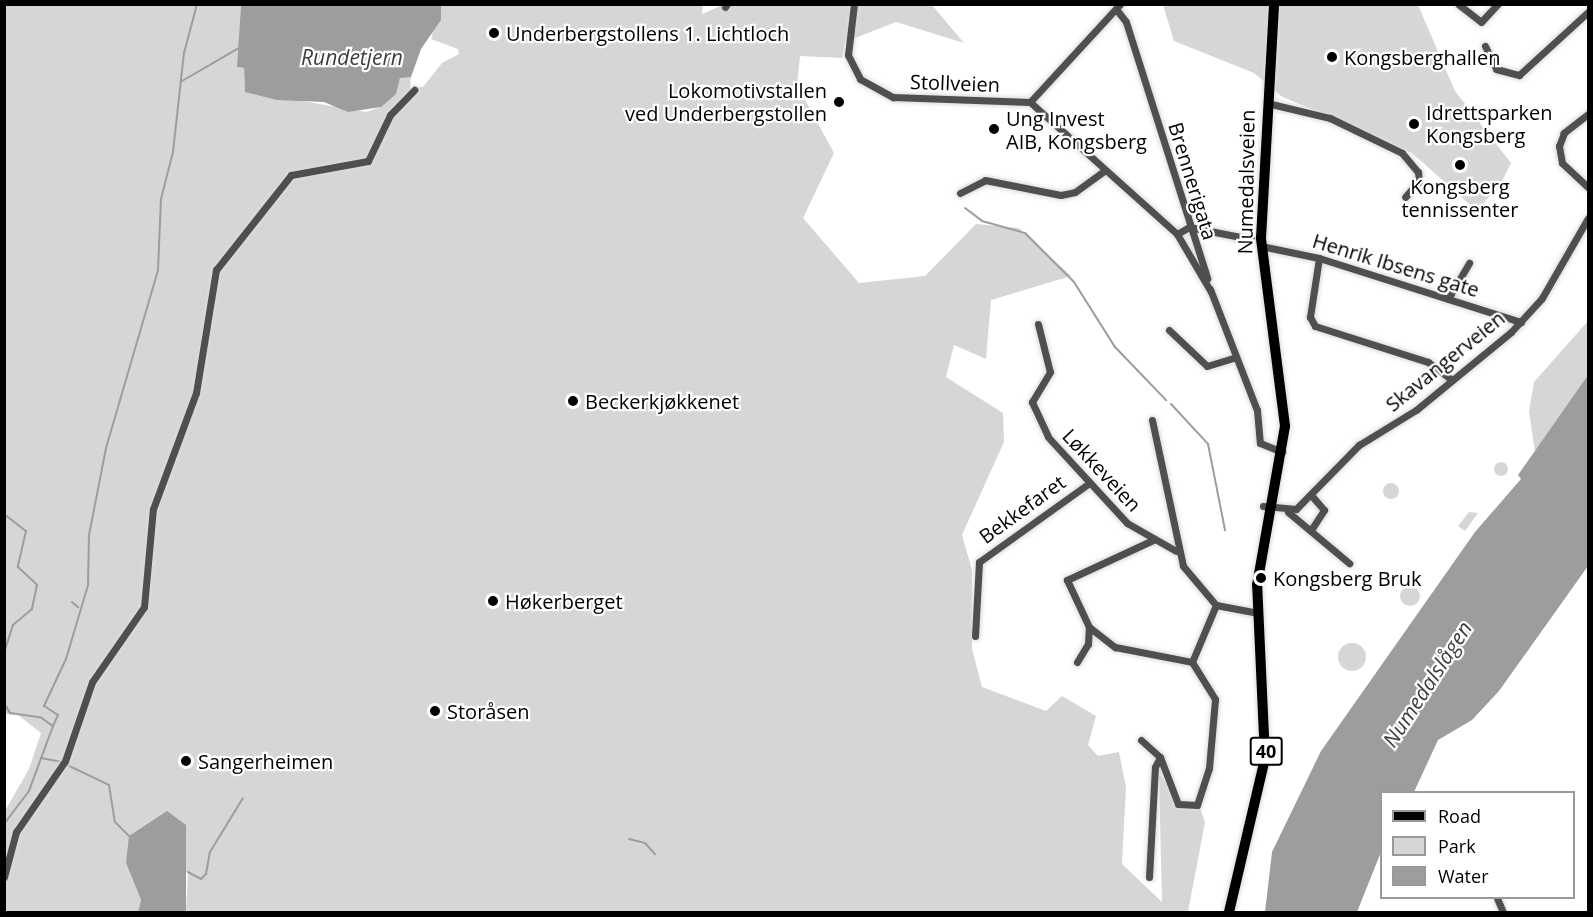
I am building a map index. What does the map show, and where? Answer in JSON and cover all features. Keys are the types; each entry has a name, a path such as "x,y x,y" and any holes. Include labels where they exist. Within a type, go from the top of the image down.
{"main road":[{"name":"Numedalsveien","path":"1229,912 1265,758 1257,613 1256,547 1279,452 1282,392 1261,246 1266,104 1274,4"},
{"name":"Numedalsveien","path":"1270,44 1280,4"}],"street":[{"name":"Stollveien","path":"854,4 849,63 869,85 893,97 1030,102"},
{"path":"1458,4 1481,22 1498,4"},
{"path":"1118,7 1030,102 1104,171 1177,234 1211,292"},
{"name":"Brennerigata","path":"1118,7 1125,22 1211,292 1257,410 1260,443 1279,452"},
{"path":"1485,46 1496,69 1519,75 1588,12"},
{"path":"4,877 16,832 65,761 92,682 144,607 153,508 196,393 216,270 291,175 368,161 390,115 414,90"},
{"path":"1266,104 1330,118 1402,153 1418,172 1419,181 1405,197"},
{"path":"1588,114 1564,133 1558,146 1562,163 1588,187"},
{"path":"960,193 985,180 1061,195 1075,192 1104,171"},
{"name":"Skavangerveien","path":"1288,512 1311,496 1359,445 1452,380 1521,322 1542,298 1588,218"},
{"path":"1177,234 1189,227 1251,239"},
{"name":"Henrik Ibsens gate","path":"1261,246 1319,258 1521,322"},
{"path":"1319,258 1310,317 1315,326 1428,362 1452,380"},
{"path":"1448,299 1469,263"},
{"name":"Løkkeveien","path":"1038,324 1050,372 1032,402 1057,450 1088,484 1153,540 1176,551"},
{"path":"1169,330 1207,366 1236,357"},
{"path":"1152,420 1165,462 1176,551 1216,605 1257,613"},
{"name":"Bekkefaret","path":"975,636 979,562 1088,484"},
{"path":"1311,496 1324,510 1311,530"},
{"path":"1266,507 1288,512 1349,563"},
{"path":"1077,662 1088,644 1087,623 1067,580 1153,540"},
{"path":"1192,662 1216,605"},
{"path":"1087,623 1114,647 1192,662 1215,699 1201,800 1186,808 1172,795 1160,757 1141,740"},
{"path":"1149,877 1160,757"}],"green space":[{"path":"703,4 702,14 725,4 932,5 964,43 896,22 845,42 842,58 800,56 797,85 834,153 803,218 859,283 925,276 976,224 1019,228 1071,276 991,300 986,359 954,345 946,377 1003,413 1004,442 962,535 972,570 972,649 982,687 1046,711 1062,696 1096,716 1088,745 1098,756 1119,752 1126,787 1122,864 1162,902 1159,774 1182,804 1200,808 1205,822 1188,912 186,912 188,872 126,863 141,900 138,912 5,912 5,811 29,769 41,733 18,715 5,714 5,5 241,5 238,67 244,68 245,91 366,112 381,107 402,76 411,77 410,88 423,87 442,63 459,54 458,49 431,39 441,5"},
{"name":"Idrettsparken Kongsberg","path":"1163,5 1418,5 1455,91 1511,163 1502,181 1477,211 1412,153 1281,96 1254,73 1174,41"},
{"path":"1588,321 1588,375 1535,452 1529,411 1534,382"},
{"path":"1498,462 1504,462 1508,469 1504,476 1498,476 1494,472 1494,466"},
{"path":"1391,483 1399,491 1391,499 1383,491"},
{"path":"1469,512 1478,513 1465,531 1458,526"},
{"path":"1410,586 1417,589 1420,596 1417,603 1410,606 1403,603 1400,596 1403,589"},
{"path":"1352,643 1362,647 1366,657 1362,667 1352,671 1342,667 1338,657 1342,647"}],"water":[{"name":"Rundetjern","path":"241,5 441,5 441,20 421,49 411,77 400,78 396,94 381,107 348,112 324,102 277,100 245,92 244,68 237,67"},
{"name":"Numedalslågen","path":"1588,375 1588,566 1499,691 1472,720 1438,740 1414,791 1380,791 1380,854 1357,912 1265,912 1272,852 1321,751 1475,532 1521,479 1518,475"},
{"path":"167,811 186,825 186,912 138,912 141,900 126,863 129,836"}],"waterway":[{"path":"53,726 58,715 44,706 66,659 88,585 89,535 106,448 158,270 161,199 173,152 184,53 197,4"},
{"path":"182,81 239,48"},
{"path":"965,208 982,221 1025,233 1074,282 1115,347 1166,400"},
{"path":"1171,404 1208,444 1225,530"},
{"path":"4,514 26,531 18,567 37,585 32,609 13,625 4,653"},
{"path":"72,602 78,607"},
{"path":"4,680 4,697"},
{"path":"4,703 10,713 40,717 53,726 29,791 4,824"},
{"path":"41,758 61,762 109,785 115,822 129,836"},
{"path":"188,872 201,879 206,874 210,852 243,798"},
{"path":"629,839 645,843 655,854"}],"place":[{"name":"Underbergstollens 1. Lichtloch","path":"494,33"},
{"name":"Kongsberghallen","path":"1332,57"},
{"name":"Lokomotivstallen ved Underbergstollen","path":"839,102"},
{"name":"Idrettsparken Kongsberg","path":"1414,124"},
{"name":"Ung Invest AIB, Kongsberg","path":"994,129"},
{"name":"Kongsberg tennissenter","path":"1460,165"},
{"name":"Beckerkjøkkenet","path":"573,401"},
{"name":"Kongsberg Bruk","path":"1261,578"},
{"name":"Høkerberget","path":"493,601"},
{"name":"Storåsen","path":"435,711"},
{"name":"Sangerheimen","path":"186,761"}]}
